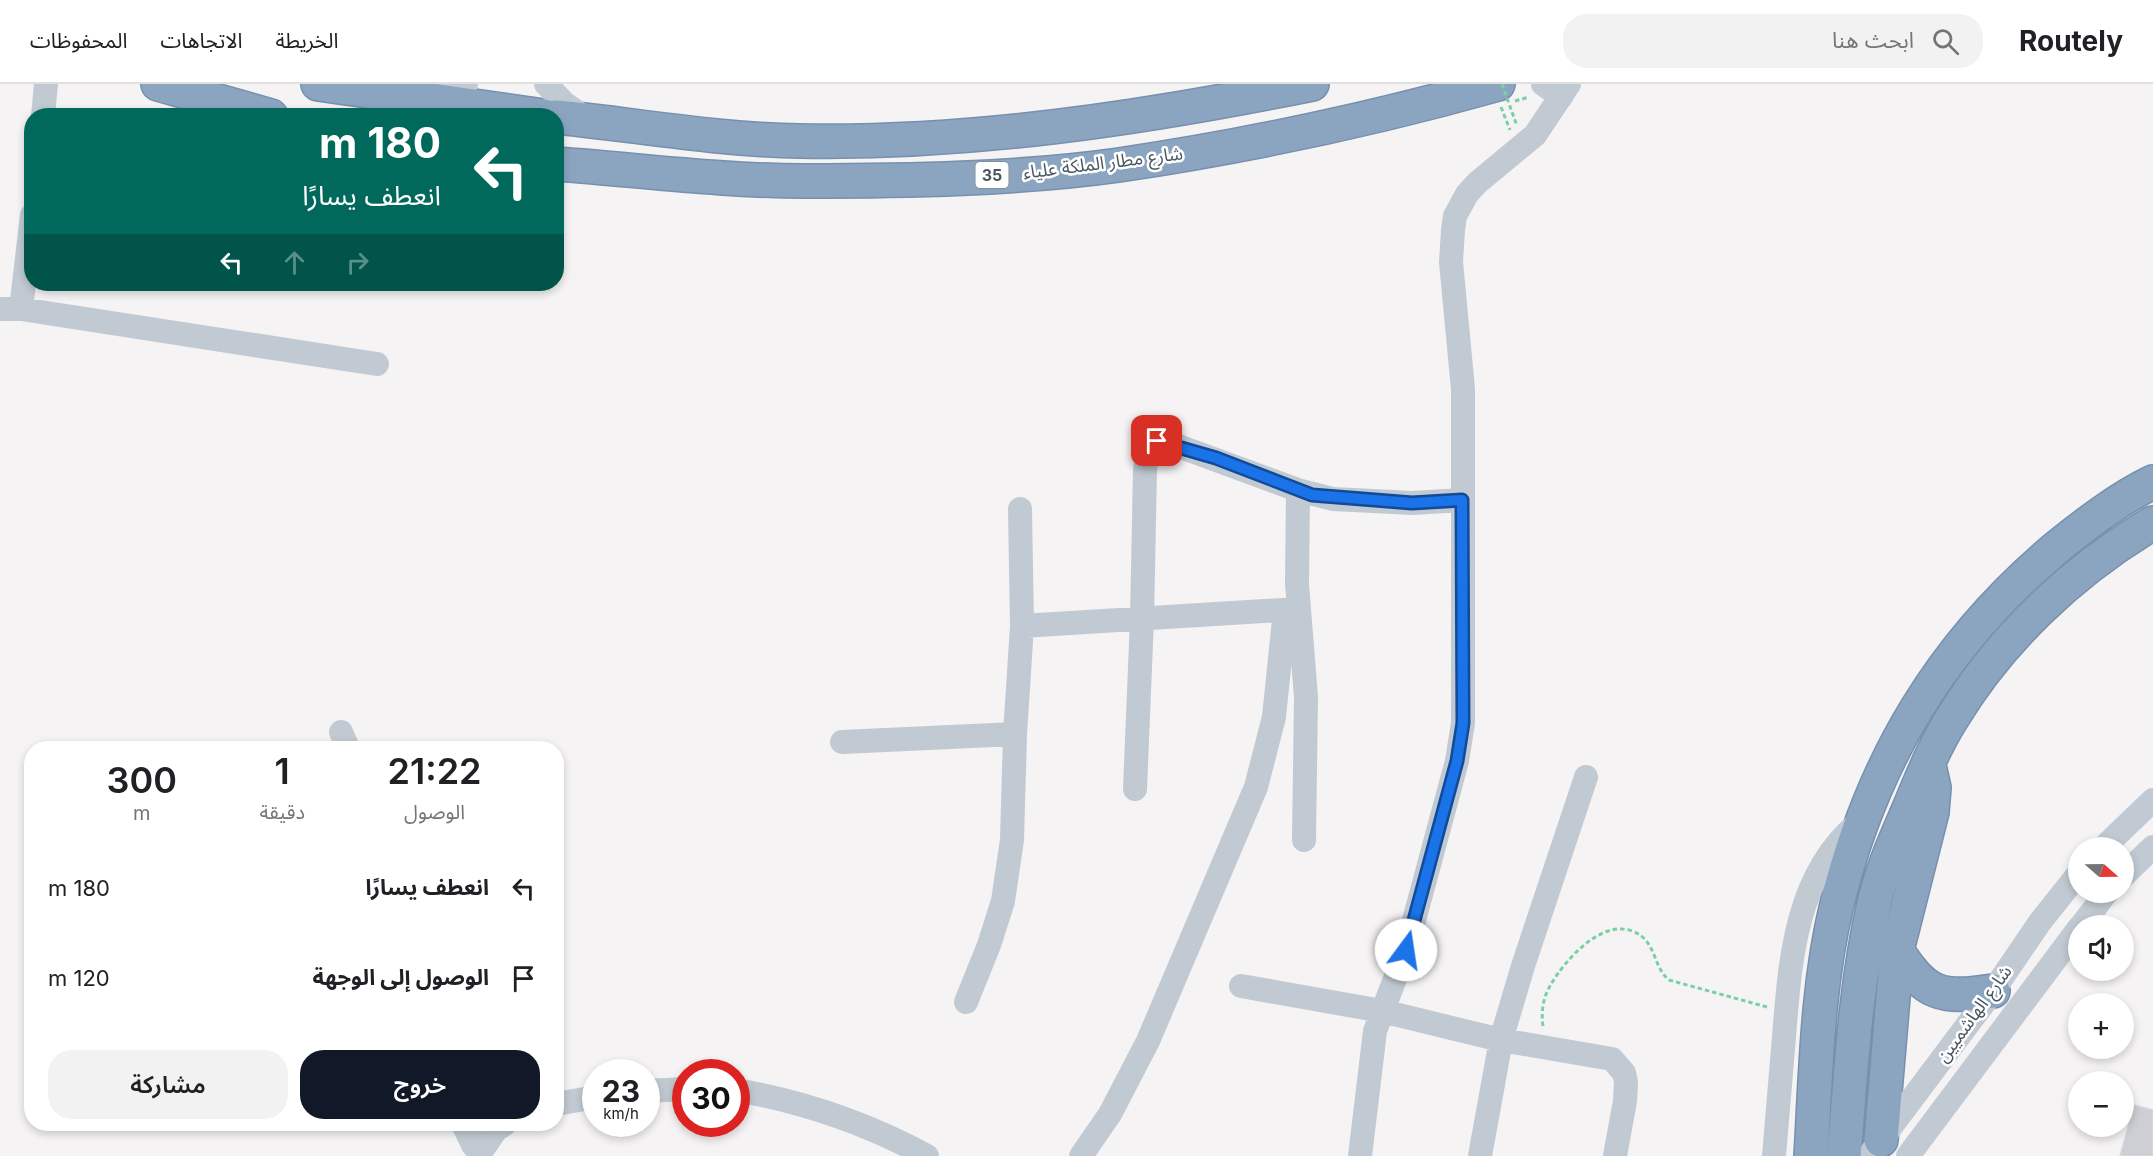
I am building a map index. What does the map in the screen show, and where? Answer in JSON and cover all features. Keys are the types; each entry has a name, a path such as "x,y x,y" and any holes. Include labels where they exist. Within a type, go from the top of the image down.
{"highway":[{"path":"158,84 243,108"},
{"path":"318,84 486,108"},
{"path":"564,118 798,141 883,140 1018,130 1119,118 1312,84"},
{"name":"شارع مطار الملكة علياء","path":"564,165 802,181 1050,172 1118,165 1266,139 1422,105 1505,93"},
{"path":"1811,1156 1821,1002 1828,949 1844,878 1863,820 1922,699 1967,636 2026,574 2068,538 2109,508 2153,482"},
{"path":"1844,1156 1859,988 1874,902 1882,873 1929,762 1966,697 1987,667 2030,618 2084,571 2153,523"},
{"path":"1901,1151 1897,950 1932,812 1934,788 1929,762"},
{"path":"1897,950 1917,979 1935,992 1955,996 1993,992"}],"street":[{"path":"44,108 46,84"},
{"path":"391,95 466,84"},
{"path":"546,84 564,103 589,120"},
{"path":"1360,1156 1375,1031 1406,950 1461,741 1464,702 1463,389 1451,262 1455,216 1477,183 1535,135 1558,88"},
{"path":"24,249 10,309 377,364"},
{"path":"1135,789 1145,470 1147,451 1152,443 1170,442 1298,490 1333,499 1412,503 1462,500"},
{"path":"1081,1156 1110,1114 1148,1041 1256,787 1274,717 1292,610 1298,490"},
{"path":"966,1002 989,945 1009,875 1022,626 1020,508"},
{"path":"1022,626 1292,610"},
{"path":"1292,610 1306,697 1304,840"},
{"path":"842,742 1015,734"},
{"path":"1480,1156 1501,1040 1522,966 1586,777"},
{"path":"2114,837 2153,800"},
{"path":"1774,1156 1791,965 1805,903 1830,855 1848,832 1863,820"},
{"path":"2134,865 2153,847"},
{"name":"شارع الهاشميين","path":"1901,1151 1993,992 2040,922 2068,887"},
{"name":"شارع الهاشميين","path":"2089,915 2099,903"},
{"name":"شارع الهاشميين","path":"1901,1151 2068,942"},
{"path":"1241,986 1382,1011 1501,1040 1603,1056 1619,1065 1624,1073 1625,1101 1615,1156"},
{"path":"750,1093 811,1106 850,1119 927,1156"},
{"path":"564,1103 582,1099"},
{"path":"466,1131 478,1154 495,1131"}],"path":[{"path":"1502,84 1517,126 1509,130 1501,106 1505,93"},
{"path":"1550,1048 1542,1017 1549,987 1595,935 1617,928 1634,931 1649,942 1661,972 1669,980 1786,1012"}],"building":[{"path":"2134,1105 2153,1110 2153,1156 2120,1156 2125,1137 2134,1137"}],"route":[{"path":"1157,441 1170,442 1216,458 1312,495 1333,499 1358,498 1412,503 1462,500 1464,702 1461,741 1406,950"}]}
